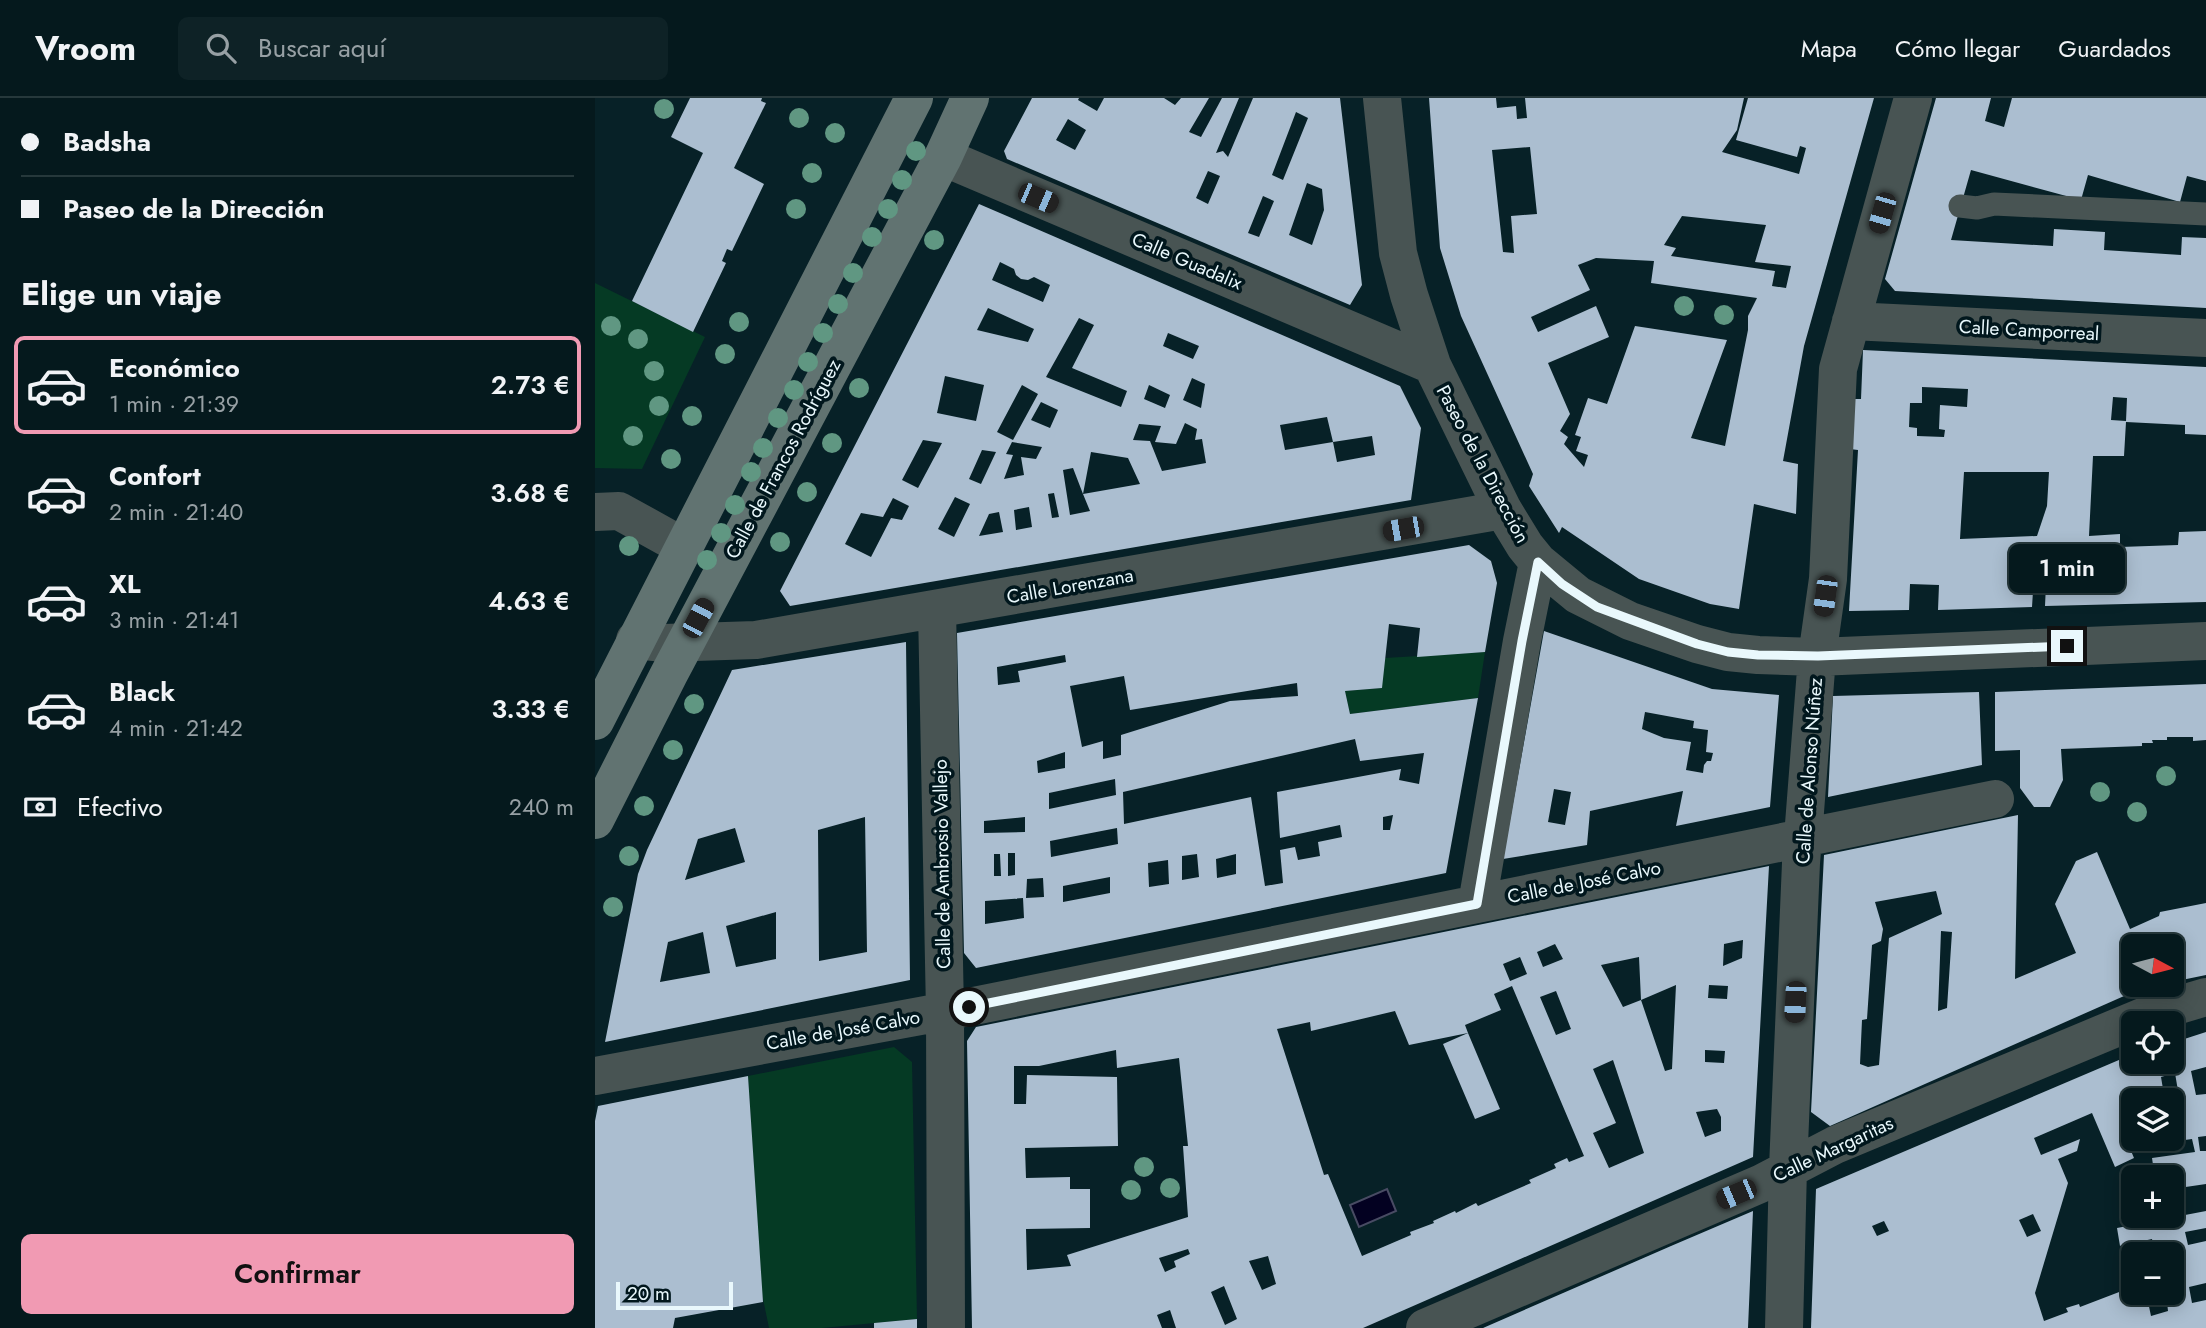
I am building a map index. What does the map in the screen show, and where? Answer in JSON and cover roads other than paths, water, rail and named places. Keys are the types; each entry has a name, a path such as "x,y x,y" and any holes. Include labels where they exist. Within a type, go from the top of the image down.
{"street":[{"path":"595,721 914,98"},
{"name":"Calle de Francos Rodríguez","path":"595,820 686,642 943,157 970,98"},
{"name":"Paseo de la Dirección","path":"1382,98 1398,253 1432,365 1503,510 1525,546 1562,584 1597,607 1697,644 1758,655 1818,656 2206,640"},
{"name":"Calle de Alonso Núñez","path":"1784,1328 1788,1168 1803,838 1818,656 1828,579 1838,369 1851,321 1899,189 1913,98"},
{"name":"Calle Guadalix","path":"943,157 1432,365"},
{"name":"Calle Camporreal","path":"1851,321 2206,338"},
{"name":"Calle Lorenzana","path":"635,640 756,640 1503,510"},
{"path":"595,512 619,511 684,547"},
{"path":"1477,904 1538,562"},
{"name":"Calle de Ambrosio Vallejo","path":"937,609 945,1012 946,1328"},
{"name":"Calle de José Calvo","path":"595,1076 945,1012 1995,799"},
{"name":"Calle Margaritas","path":"1425,1328 1760,1184 1835,1145 2152,1013 2206,997"}],"lane":[{"path":"1960,206 1977,208 1994,204 2206,214"}],"water":[{"path":"1387,1189 1396,1211 1359,1227 1350,1205"}]}
